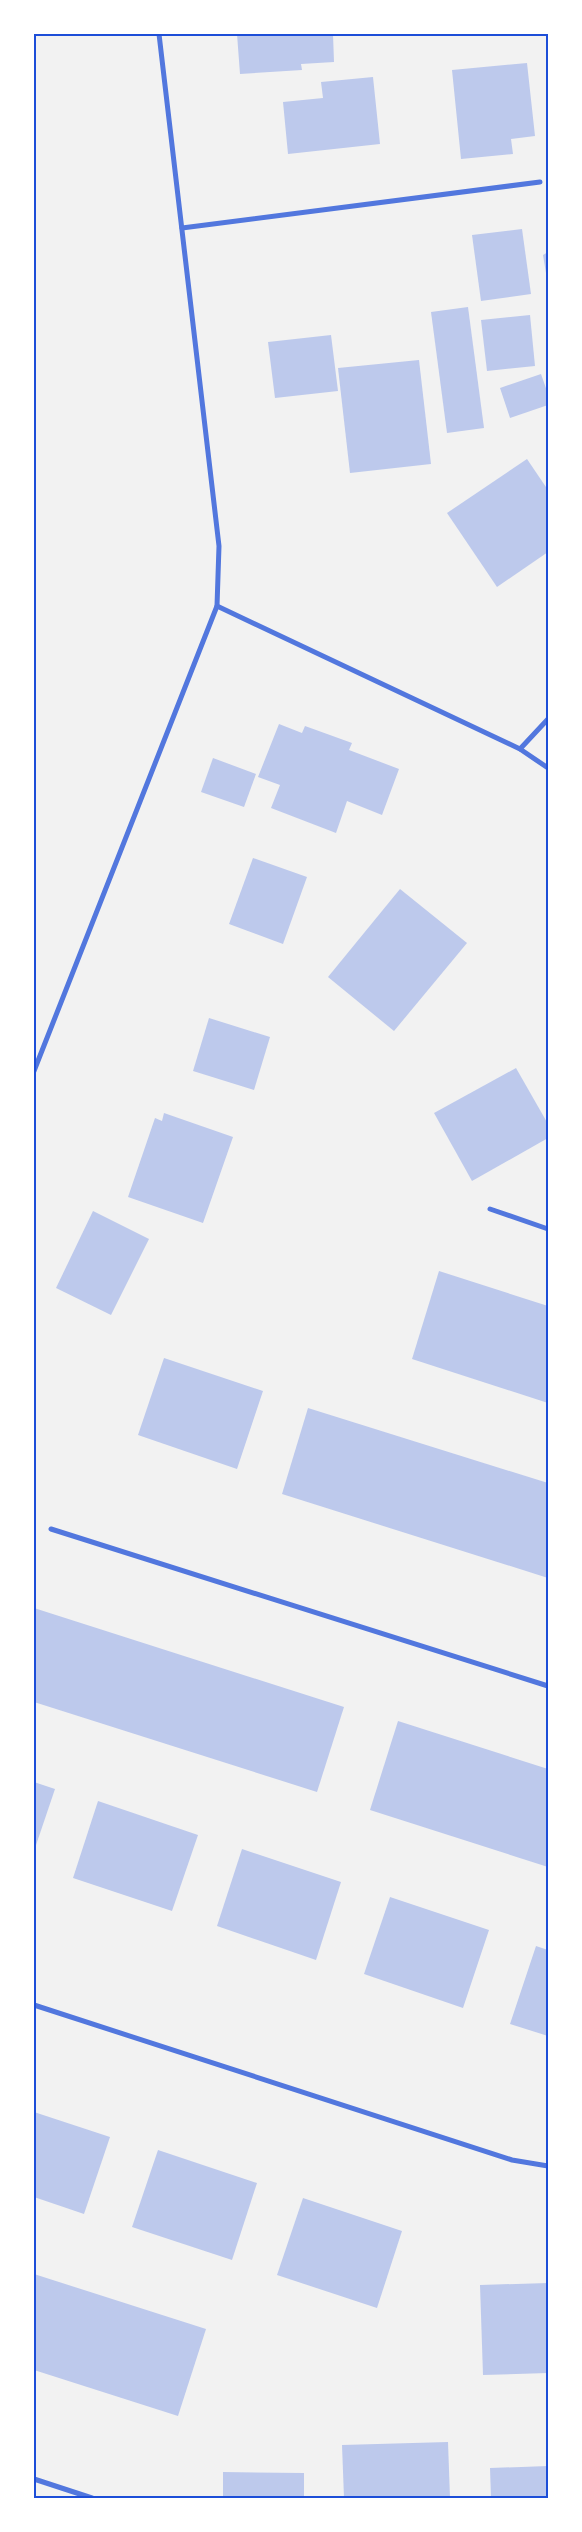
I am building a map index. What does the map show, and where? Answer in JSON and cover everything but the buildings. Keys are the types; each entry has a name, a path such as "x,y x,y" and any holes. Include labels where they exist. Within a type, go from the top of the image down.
{"street":[{"path":"34,1071 217,606 219,546 159,34"},
{"path":"182,228 540,182"},
{"path":"217,606 520,748 548,768"},
{"path":"520,748 548,719"},
{"path":"490,1209 548,1229"},
{"path":"51,1529 548,1686"},
{"path":"34,2005 512,2160 548,2166"},
{"path":"34,2479 92,2498"}]}
